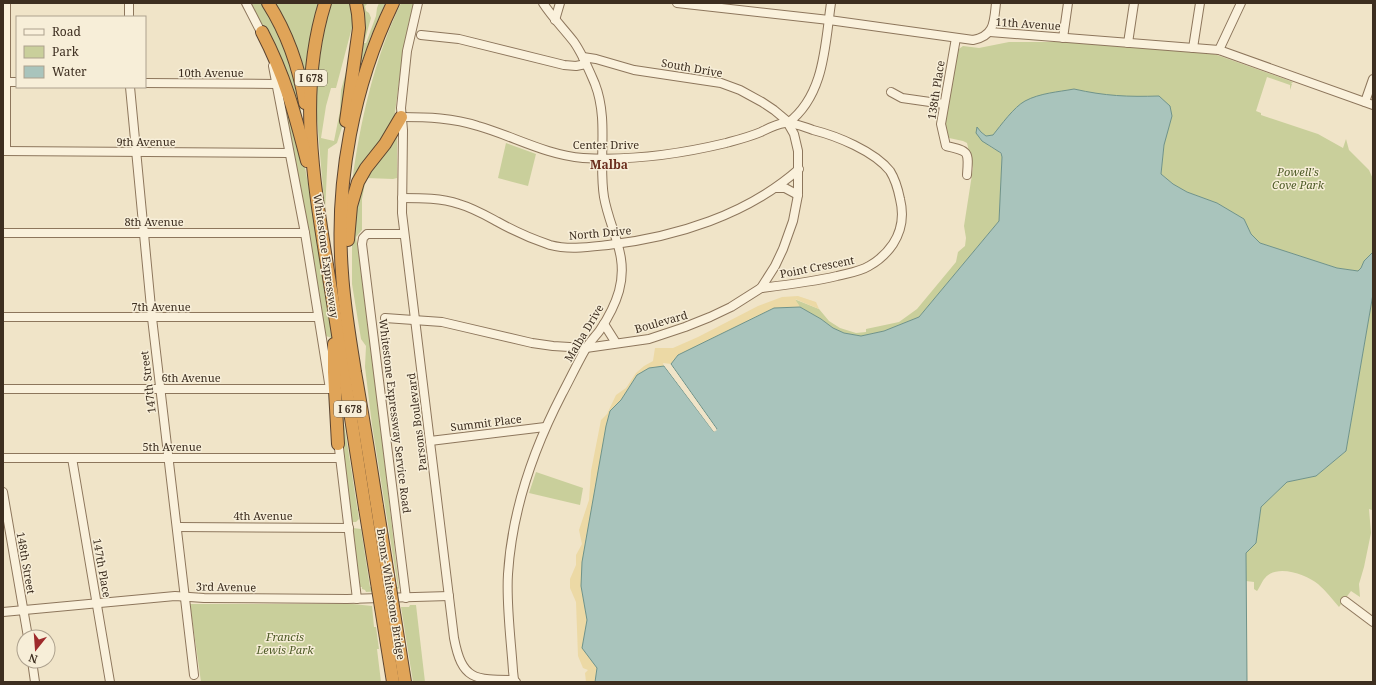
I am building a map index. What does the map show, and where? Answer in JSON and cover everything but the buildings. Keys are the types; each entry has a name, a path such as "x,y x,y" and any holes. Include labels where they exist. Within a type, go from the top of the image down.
{"highway":[{"path":"268,3 283,31 297,68 303,92 312,154"},
{"name":"Whitestone Expressway","path":"325,3 316,39 312,72 310,120 312,154 334,310 371,507"},
{"path":"341,210 342,157 359,28 356,3"},
{"name":"Whitestone Expressway","path":"371,507 342,274 341,210 346,163 357,106 379,36 393,3"},
{"path":"262,32 280,70 292,104 320,217"},
{"path":"351,342 348,252 350,218 353,199 357,185 364,170 385,144 402,117"},
{"path":"334,310 334,372 338,444"},
{"name":"Bronx-Whitestone Bridge","path":"371,507 393,682"},
{"name":"Bronx-Whitestone Bridge","path":"371,507 405,682"}],"street":[{"path":"4,151 6,3"},
{"path":"129,3 129,16"},
{"path":"246,3 262,32 277,84 305,233 340,458 357,599"},
{"path":"402,117 406,62 418,3"},
{"name":"Malba Drive","path":"515,681 512,671 508,584 511,541 519,505 526,479 545,427 586,348 609,317 619,292 621,281 621,260 618,244 606,207 602,179 601,104 594,83 575,44 543,3"},
{"path":"555,20 560,3"},
{"name":"11th Avenue","path":"677,3 828,20 967,40 984,37 990,32 1219,50 1369,103"},
{"path":"788,123 803,107 818,80 831,3"},
{"path":"990,32 996,3"},
{"path":"1063,38 1068,3"},
{"path":"1128,43 1134,3"},
{"path":"1193,48 1200,3"},
{"path":"1219,50 1240,3"},
{"name":"South Drive","path":"421,35 459,39 564,66 576,66 584,61 596,59 634,70 721,83 740,90 766,105 781,115 788,123"},
{"name":"138th Place","path":"956,38 941,124 946,146 962,149 967,154 967,175"},
{"path":"1369,103 1373,79"},
{"path":"4,82 16,82"},
{"name":"10th Avenue","path":"146,83 277,84"},
{"name":"147th Street","path":"130,88 152,318 194,675"},
{"path":"891,92 902,98 944,104"},
{"name":"Center Drive","path":"402,117 434,118 459,121 484,128 557,154 602,158 651,156 694,150 744,138 778,124 788,123"},
{"name":"Parsons Boulevard","path":"402,117 402,198 404,234 457,656 464,669 480,678 488,680 515,681"},
{"name":"Boulevard","path":"386,318 415,319 449,323 537,344 586,348 648,339 685,327 731,307 761,288 775,266 793,221 798,195 799,170 797,144 788,123"},
{"name":"Point Crescent","path":"761,288 827,278 858,271 880,259 890,249 895,241 901,225 902,209 897,186 891,173 879,160 834,136 788,123"},
{"name":"9th Avenue","path":"4,151 289,153"},
{"name":"North Drive","path":"402,198 432,198 459,203 480,212 530,238 552,245 586,247 618,244 664,235 713,220 746,205 776,188 799,170"},
{"path":"776,188 785,188 798,195"},
{"name":"8th Avenue","path":"3,233 305,233"},
{"name":"Whitestone Expressway Service Road","path":"404,234 369,234 364,237 362,246 406,598"},
{"name":"7th Avenue","path":"3,318 318,317"},
{"path":"604,324 616,343"},
{"name":"6th Avenue","path":"3,389 330,389"},
{"name":"Summit Place","path":"430,441 545,427"},
{"name":"5th Avenue","path":"3,458 340,458"},
{"name":"147th Place","path":"72,458 110,682"},
{"name":"148th Street","path":"3,492 27,629"},
{"name":"4th Avenue","path":"177,527 349,528"},
{"name":"3rd Avenue","path":"3,612 175,596 204,598 357,599 449,596"},
{"path":"1345,601 1373,622"},
{"path":"33,669 35,682"}],"green space":[{"path":"249,3 262,3 286,49 299,97 305,142 282,70 268,36"},
{"path":"271,3 322,3 308,68 302,79"},
{"path":"328,3 353,3 355,16 336,88 331,88 326,106 321,138 334,141 340,111 341,90 356,36 342,127 337,143 328,149 325,212 317,119 317,77 323,36 322,26"},
{"path":"363,3 368,3 365,6 366,11 369,13 371,18 364,43 366,43 379,3 385,3 359,69 364,28"},
{"path":"401,3 415,3 409,21 403,51 394,120 352,183 359,137 369,91 391,24"},
{"name":"Powell's Cove Park","path":"1009,42 1092,42 1199,50 1293,82 1290,90 1290,85 1267,77 1256,111 1261,113 1261,115 1318,134 1343,148 1346,139 1349,150 1369,170 1373,179 1373,252 1364,261 1358,271 1337,268 1260,243 1251,234 1244,219 1217,203 1187,192 1173,184 1161,174 1164,145 1159,96 1124,97 1098,95 1074,89 1045,94 1025,101 1010,115 993,135 986,136 977,128 986,143 990,147 1000,152 1002,157 999,221 919,317 884,331 861,336 844,333 833,328 800,307 794,299 819,309 829,321 840,328 856,333 866,332 866,329 899,322 917,309 956,262 958,252 965,246 966,238 964,226 973,168 967,143 949,138 945,122 956,51 963,46 979,48"},
{"path":"283,89 301,146 313,210 332,328 332,338 326,336 296,165 284,106"},
{"path":"396,135 397,178 366,178 362,199 362,230 356,237 367,308 399,588 397,590 366,592 362,589 362,587 359,587 353,528 361,529 370,587 398,587 372,425 365,367 366,346 361,339 352,284 352,227 359,187"},
{"path":"506,143 536,154 528,186 498,178"},
{"path":"1373,294 1373,506 1372,510 1369,509 1371,533 1359,584 1360,597 1351,591 1339,607 1318,584 1300,574 1284,571 1277,571 1270,574 1264,579 1257,591 1254,589 1254,582 1246,581 1246,553 1256,543 1261,507 1287,482 1316,476 1346,451"},
{"path":"341,404 359,519 356,522 352,522 350,518 339,410"},
{"path":"536,472 583,488 580,505 529,493"},
{"name":"Francis Lewis Park","path":"190,604 353,604 372,606 374,627 376,627 379,649 377,649 381,682 201,682"},
{"path":"410,605 416,605 425,682 413,682 401,607 409,607"}],"sand":[{"path":"798,296 816,302 819,309 795,299 800,307 774,308 678,355 671,364 663,363 664,366 649,368 637,375 621,400 610,411 581,586 587,620 582,648 597,668 595,682 586,682 585,673 588,670 583,668 578,656 576,602 570,588 570,579 576,565 576,555 582,544 579,530 589,500 591,471 601,420 607,414 616,395 626,388 636,373 653,361 655,348 673,348 698,337 758,306 782,297"}],"water":[{"path":"1074,89 1116,96 1159,96 1170,106 1172,116 1164,145 1161,174 1173,184 1187,192 1217,203 1244,219 1251,234 1260,243 1337,268 1358,271 1364,261 1373,252 1373,294 1346,451 1316,476 1287,482 1261,507 1256,543 1246,553 1247,682 595,682 597,668 582,648 587,620 581,586 582,562 610,411 621,400 637,375 649,368 664,366 714,432 717,429 671,364 678,355 774,308 800,307 833,328 844,333 861,336 884,331 919,317 999,221 1002,157 1001,153 982,141 976,133 977,127 986,136 993,135 1012,112 1025,101 1043,94"}],"pier":[{"path":"663,364 714,429 669,364 671,365 717,430 714,432"}],"district":[{"name":"Malba","path":"609,165"}]}
